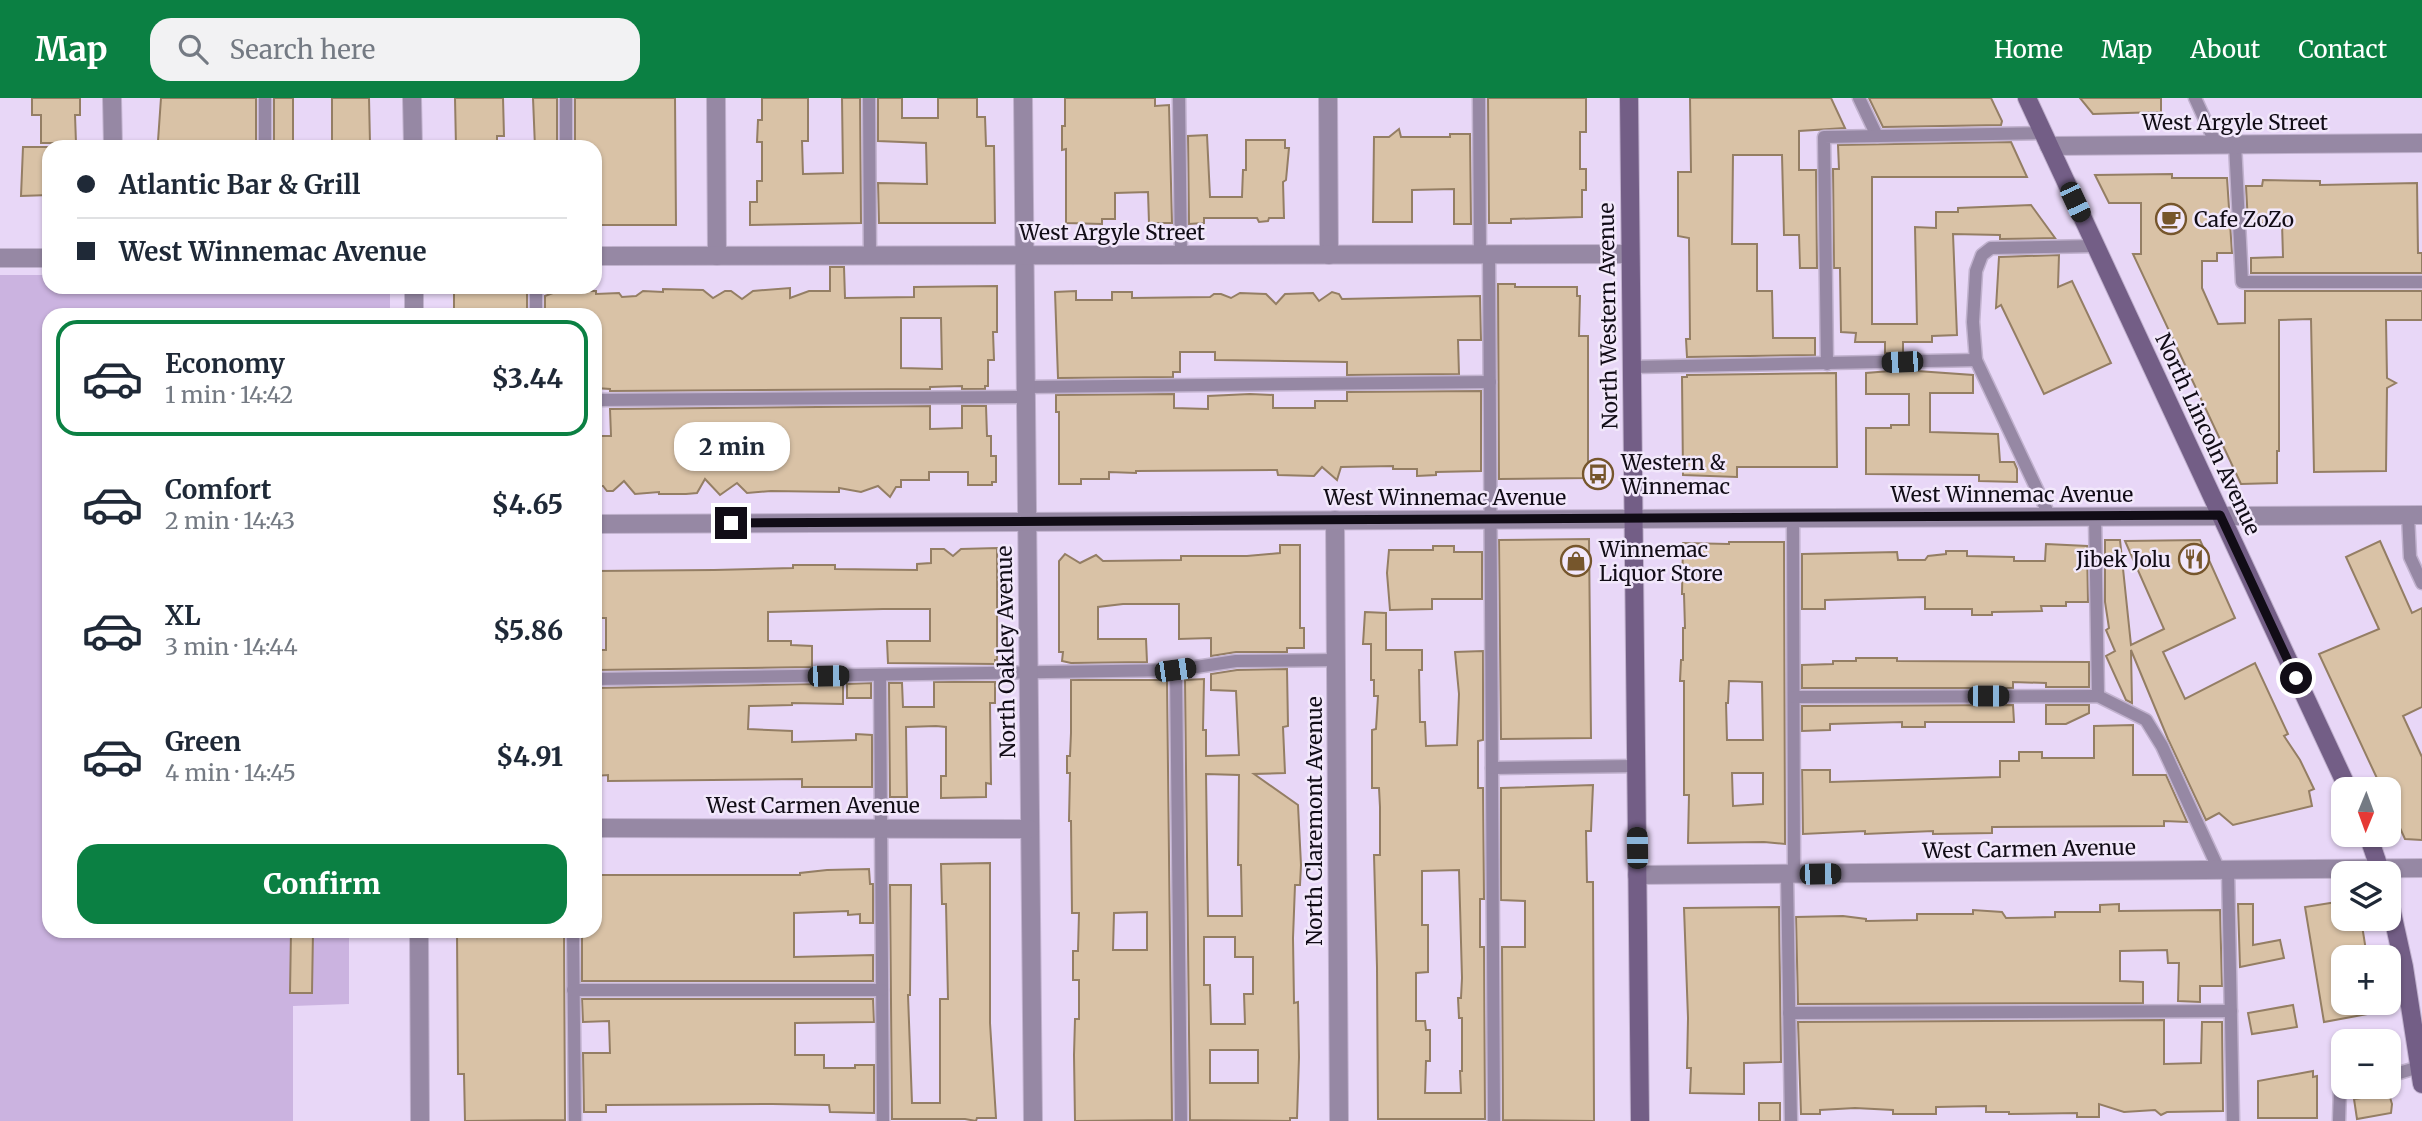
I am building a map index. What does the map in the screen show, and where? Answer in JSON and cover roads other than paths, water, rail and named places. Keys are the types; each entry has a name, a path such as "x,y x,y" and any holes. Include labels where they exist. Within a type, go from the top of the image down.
{"main road":[{"name":"North Western Avenue","path":"1629,98 1640,1121"},
{"name":"North Lincoln Avenue","path":"2027,98 2342,777"},
{"path":"2396,931 2421,1075"}],"street":[{"path":"113,98 113,140"},
{"path":"412,98 413,140"},
{"path":"716,98 717,256"},
{"name":"North Oakley Avenue","path":"1023,98 1033,1121"},
{"path":"1328,98 1329,255"},
{"name":"West Argyle Street","path":"2046,140 2216,144 2422,143"},
{"name":"West Argyle Street","path":"602,257 1630,254"},
{"path":"0,258 42,258"},
{"name":"West Winnemac Avenue","path":"602,524 2415,515"},
{"name":"North Claremont Avenue","path":"1335,520 1339,1121"},
{"name":"West Carmen Avenue","path":"602,828 1030,829"},
{"name":"West Carmen Avenue","path":"2401,870 2422,868"},
{"name":"West Carmen Avenue","path":"1637,876 2224,869 2331,870"},
{"path":"419,938 420,1121"}],"lane":[{"path":"265,98 265,140"},
{"path":"566,98 566,140"},
{"path":"869,98 870,256"},
{"path":"1180,98 1181,255"},
{"path":"1479,98 1490,382 1494,1121"},
{"path":"1858,98 1877,136"},
{"path":"2195,98 2216,144"},
{"path":"1827,364 1824,137 2046,140"},
{"path":"2235,144 2242,282 2422,282"},
{"path":"2050,517 1976,359 1973,322 1976,271 1982,255 1991,248 2095,246"},
{"path":"1631,367 1976,359"},
{"path":"602,400 1490,382"},
{"path":"2415,515 2410,557 2422,583"},
{"path":"2095,516 2098,696"},
{"path":"1791,1121 1789,1013 1794,697 1793,518"},
{"path":"602,679 1175,670 1236,661 1336,660"},
{"path":"1175,670 1181,1121"},
{"path":"880,675 883,1121"},
{"path":"1794,697 2098,696 2146,720 2162,746 2224,869 2233,1121"},
{"path":"1492,768 1636,766"},
{"path":"573,938 575,1121"},
{"path":"573,990 882,990"},
{"path":"1789,1013 2231,1011"},
{"path":"2401,1076 2421,1075"},
{"path":"2339,1121 2340,1099"}],"place":[{"name":"Cafe ZoZo","path":"2171,219"},
{"name":"Western & Winnemac","path":"1598,474"},
{"name":"Jibek Jolu","path":"2194,559"},
{"name":"Winnemac Liquor Store","path":"1576,561"}]}
